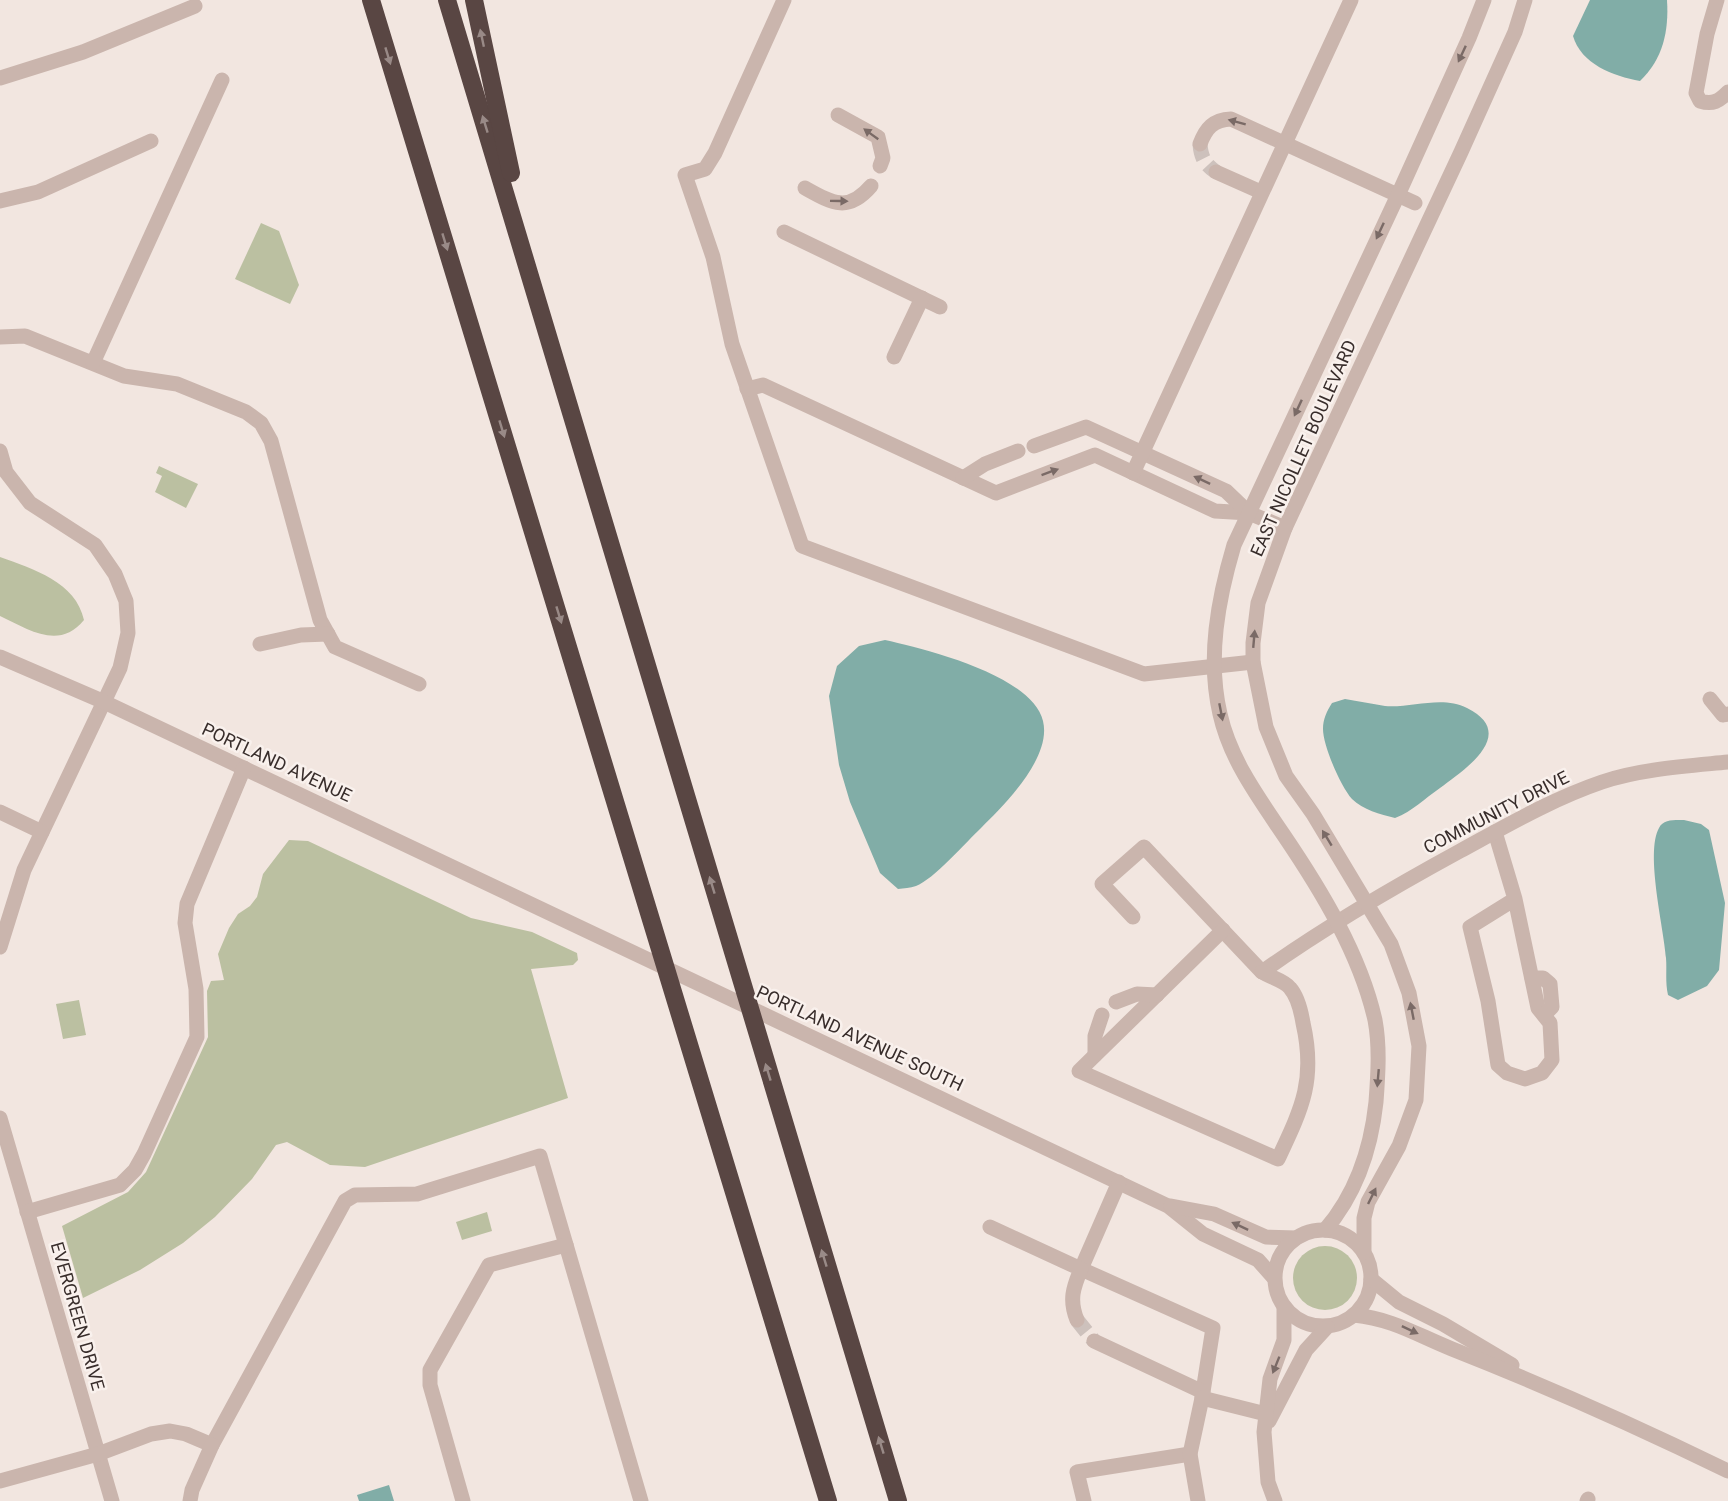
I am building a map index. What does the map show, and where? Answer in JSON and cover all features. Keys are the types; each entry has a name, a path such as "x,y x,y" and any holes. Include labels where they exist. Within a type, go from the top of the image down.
{"highway":[{"path":"370,0 828,1501"},
{"path":"447,0 898,1501"},
{"path":"474,0 538,301"}],"street":[{"path":"784,0 715,153 705,168 685,175 713,258 732,344 802,546 1144,674 1254,662"},
{"path":"1133,473 1351,0"},
{"name":"EAST NICOLLET BOULEVARD","path":"1325,1230 1352,1193 1362,1165 1374,1115 1379,1069 1375,1021 1361,975 1336,922 1295,851 1243,773 1220,715 1215,665 1215,628 1221,588 1234,545 1398,195 1484,0"},
{"name":"EAST NICOLLET BOULEVARD","path":"1364,1252 1364,1218 1368,1202 1399,1146 1416,1100 1419,1046 1409,993 1395,954 1313,814 1286,776 1266,727 1254,662 1258,603 1285,528 1461,152 1515,32 1525,0"},
{"path":"0,78 83,52 195,6"},
{"path":"1720,9 1707,34 1696,93 1700,101 1708,103 1719,101 1728,92"},
{"path":"93,363 222,80"},
{"path":"838,115 878,137 884,158 880,166"},
{"path":"1200,144 1210,125 1219,120 1231,119 1415,203"},
{"path":"0,201 38,192 151,141"},
{"path":"1216,172 1261,192"},
{"path":"805,188 832,203 843,203 854,201 871,186"},
{"path":"784,232 940,307"},
{"path":"894,357 922,298"},
{"path":"0,337 25,336 124,376 177,384 246,412 261,423 271,441 321,620 335,647 419,684"},
{"path":"747,389 763,385 996,493 1095,455 1215,511 1249,513 1285,528"},
{"path":"1034,446 1086,427 1226,491 1249,513"},
{"path":"0,451 6,472 30,503 95,545 115,574 126,602 128,633 120,668 102,701 24,870 0,947"},
{"path":"963,478 985,464 1018,452"},
{"path":"260,644 301,635 328,634"},
{"name":"PORTLAND AVENUE","path":"0,657 102,701 537,906"},
{"path":"1710,699 1723,715 1728,714"},
{"name":"COMMUNITY DRIVE","path":"1262,972 1366,903 1545,805 1604,781 1682,767 1728,762"},
{"path":"27,1212 120,1185 135,1170 144,1154 197,1037 196,989 185,923 187,904 244,768"},
{"path":"0,812 42,832"},
{"path":"1495,832 1515,898 1538,1008 1550,1023 1552,1060 1542,1073 1525,1079 1507,1073 1498,1065 1488,1001 1470,927 1515,898"},
{"path":"1133,917 1102,884 1143,847 1223,930 1262,972 1290,987 1300,1009 1308,1044 1308,1080 1303,1107 1278,1159 1079,1071 1223,930"},
{"name":"PORTLAND AVENUE SOUTH","path":"537,906 1168,1206 1203,1234 1258,1260 1274,1278"},
{"path":"1116,1002 1137,994 1157,995"},
{"path":"1095,1055 1095,1036 1102,1015"},
{"name":"EVERGREEN DRIVE","path":"0,1118 3,1143 27,1212 112,1501"},
{"path":"190,1501 192,1490 212,1445 345,1201 355,1195 417,1194 540,1156 641,1501"},
{"path":"1077,1320 1071,1305 1072,1290 1119,1182"},
{"name":"PORTLAND AVENUE SOUTH","path":"1168,1206 1214,1214 1266,1237 1296,1238"},
{"path":"990,1227 1213,1328 1190,1454 1198,1501"},
{"path":"1275,1501 1268,1482 1264,1432 1270,1379 1284,1340 1284,1308 1275,1289 1274,1278 1280,1256 1296,1238 1310,1232 1325,1230 1340,1233 1364,1252 1371,1279 1363,1305 1346,1321 1327,1327 1303,1323 1284,1308"},
{"path":"463,1501 430,1384 430,1370 489,1265 566,1245"},
{"path":"1371,1279 1399,1302 1443,1323 1551,1388"},
{"path":"1354,1315 1390,1321 1435,1342 1551,1388 1728,1471"},
{"path":"1264,1432 1306,1350 1327,1327"},
{"path":"1094,1341 1202,1395 1266,1414"},
{"path":"0,1481 98,1454 151,1434 170,1431 186,1434 212,1445"},
{"path":"1084,1501 1077,1472 1190,1454"}],"green space":[{"path":"261,223 279,231 299,285 290,304 235,279"},
{"path":"159,466 198,484 186,508 155,492 162,476 156,473"},
{"path":"0,557 39,572 63,587 79,607 84,620 74,629 54,636 32,631 0,616"},
{"path":"289,840 308,841 471,918 532,932 577,953 578,960 573,965 531,969 568,1098 365,1167 330,1165 287,1142 276,1145 252,1179 215,1217 183,1243 140,1270 83,1298 62,1226 128,1192 146,1172 208,1037 207,991 211,981 224,980 218,954 229,928 238,914 250,906 257,897 263,874"},
{"path":"79,1000 86,1035 63,1039 56,1004"},
{"path":"487,1212 492,1231 462,1240 456,1222"},
{"path":"1325,1246 1343,1252 1351,1260 1357,1278 1351,1296 1343,1304 1325,1310 1307,1304 1299,1296 1293,1278 1299,1260 1307,1252"}],"water":[{"path":"1590,0 1667,0 1667,23 1663,44 1654,63 1640,81 1619,76 1599,67 1577,46 1573,36"},
{"path":"885,640 950,657 999,678 1019,690 1035,705 1043,721 1044,735 1033,765 1002,807 931,876 916,886 898,889 880,873 850,802 839,765 829,696 837,666 859,646"},
{"path":"1345,699 1385,706 1437,702 1457,704 1482,718 1488,729 1488,740 1482,751 1462,772 1413,808 1395,818 1384,815 1366,809 1352,799 1329,755 1323,729 1325,718 1332,703"},
{"path":"1684,820 1701,824 1709,830 1725,903 1719,970 1707,986 1678,1000 1668,995 1667,990 1666,958 1654,855 1655,840 1661,825 1670,821"},
{"path":"389,1485 394,1501 359,1501 357,1495"}],"tunnel":[{"path":"1200,144 1204,160 1216,172"},
{"path":"1077,1320 1094,1341"}]}
